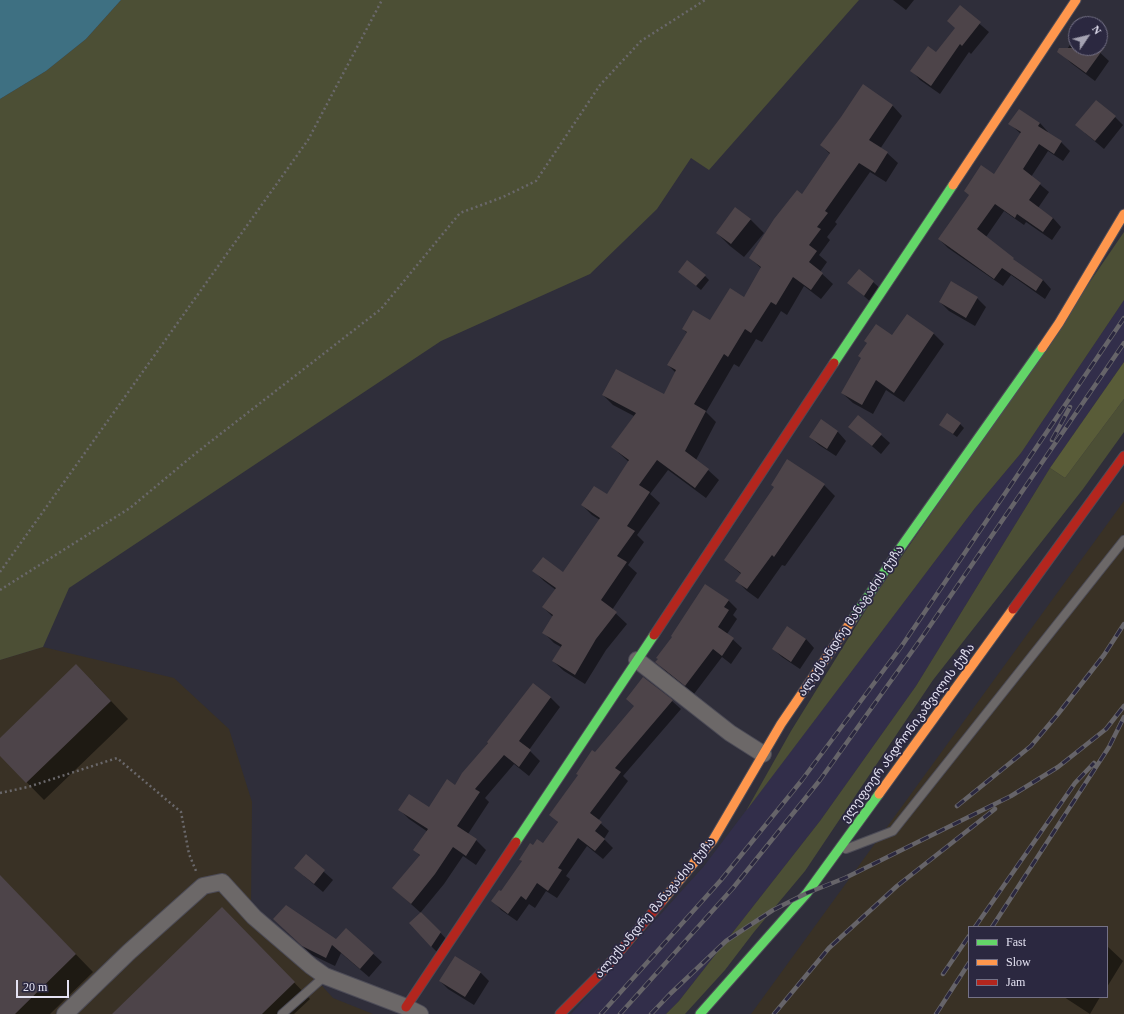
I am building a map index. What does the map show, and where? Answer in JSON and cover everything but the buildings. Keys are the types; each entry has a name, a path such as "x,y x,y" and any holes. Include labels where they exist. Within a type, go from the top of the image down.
{"street":[{"path":"65,1014 129,952 203,886 222,882 254,917 311,966 325,976 413,1010 637,660 1076,0"},
{"name":"ალექსანდრე მანაგაძის ქუჩა","path":"560,1014 604,970 713,840 781,724 901,547 1059,323 1124,214"},
{"name":"ელეფთერ ანდრონიკაშვილის ქუჩა","path":"700,1014 807,893 1124,456"},
{"path":"637,660 730,733 763,754"}],"lane":[{"path":"836,853 893,831 1124,540"},
{"path":"282,1014 325,976"}],"path":[{"path":"0,572 308,140 382,0"},
{"path":"0,590 130,508 196,453 381,309 460,213 503,197 536,181 600,85 630,52 641,41 705,0"},
{"path":"0,793 28,787 117,758 181,812 189,854 203,886"}],"shaded area":[{"path":"1124,300 1124,362 1050,468 916,686 820,821 679,1001 666,1014 571,1014 704,866 975,508 1021,453"},
{"path":"1124,501 1124,1014 751,1014"},
{"path":"43,647 174,678 229,729 252,802 251,907 333,998 373,1014 0,1014 0,660"}],"green space":[{"path":"121,0 859,0 709,170 691,158 657,209 590,274 441,341 69,588 43,647 0,660 0,99 46,71 86,39"},
{"path":"1124,232 1124,300 1021,453 975,508 746,811 791,731 872,600"},
{"path":"1124,362 1124,399 1065,478 1050,468"},
{"path":"1124,399 1124,432 1083,489 933,680 805,871 754,932 725,970 685,1014 666,1014 679,1001 820,821 916,686 1050,468 1065,478"}],"water":[{"path":"0,0 121,0 86,39 46,71 0,99"}],"railway":[{"path":"601,1014 721,880 802,780 901,647 1124,318"},
{"path":"620,1014 733,888 820,780 923,636 1124,343"},
{"path":"1052,440 1070,407"},
{"path":"957,806 1031,746 1104,655 1124,624"},
{"path":"651,1014 726,941 773,910 807,893 845,878 1011,796 1058,767 1106,729 1124,706"},
{"path":"993,926 1109,747 1124,717"},
{"path":"976,926 1075,783 1094,763"},
{"path":"774,1014 829,948 897,886 995,809"},
{"path":"943,974 968,937"},
{"path":"936,1014 968,965"}],"traffic: fast":[{"path":"834,363 953,185"},
{"path":"852,620 901,547 1042,348"},
{"path":"516,842 654,635"},
{"path":"700,1014 807,893 879,794"}],"traffic: slow":[{"path":"953,185 1076,0"},
{"path":"1042,348 1059,323 1124,214"},
{"path":"879,794 1013,609"},
{"path":"662,901 713,840 781,724 852,620"}],"traffic: jam":[{"path":"654,635 834,363"},
{"path":"1013,609 1124,456"},
{"path":"406,1007 516,842"},
{"path":"560,1014 604,970 662,901"}]}
